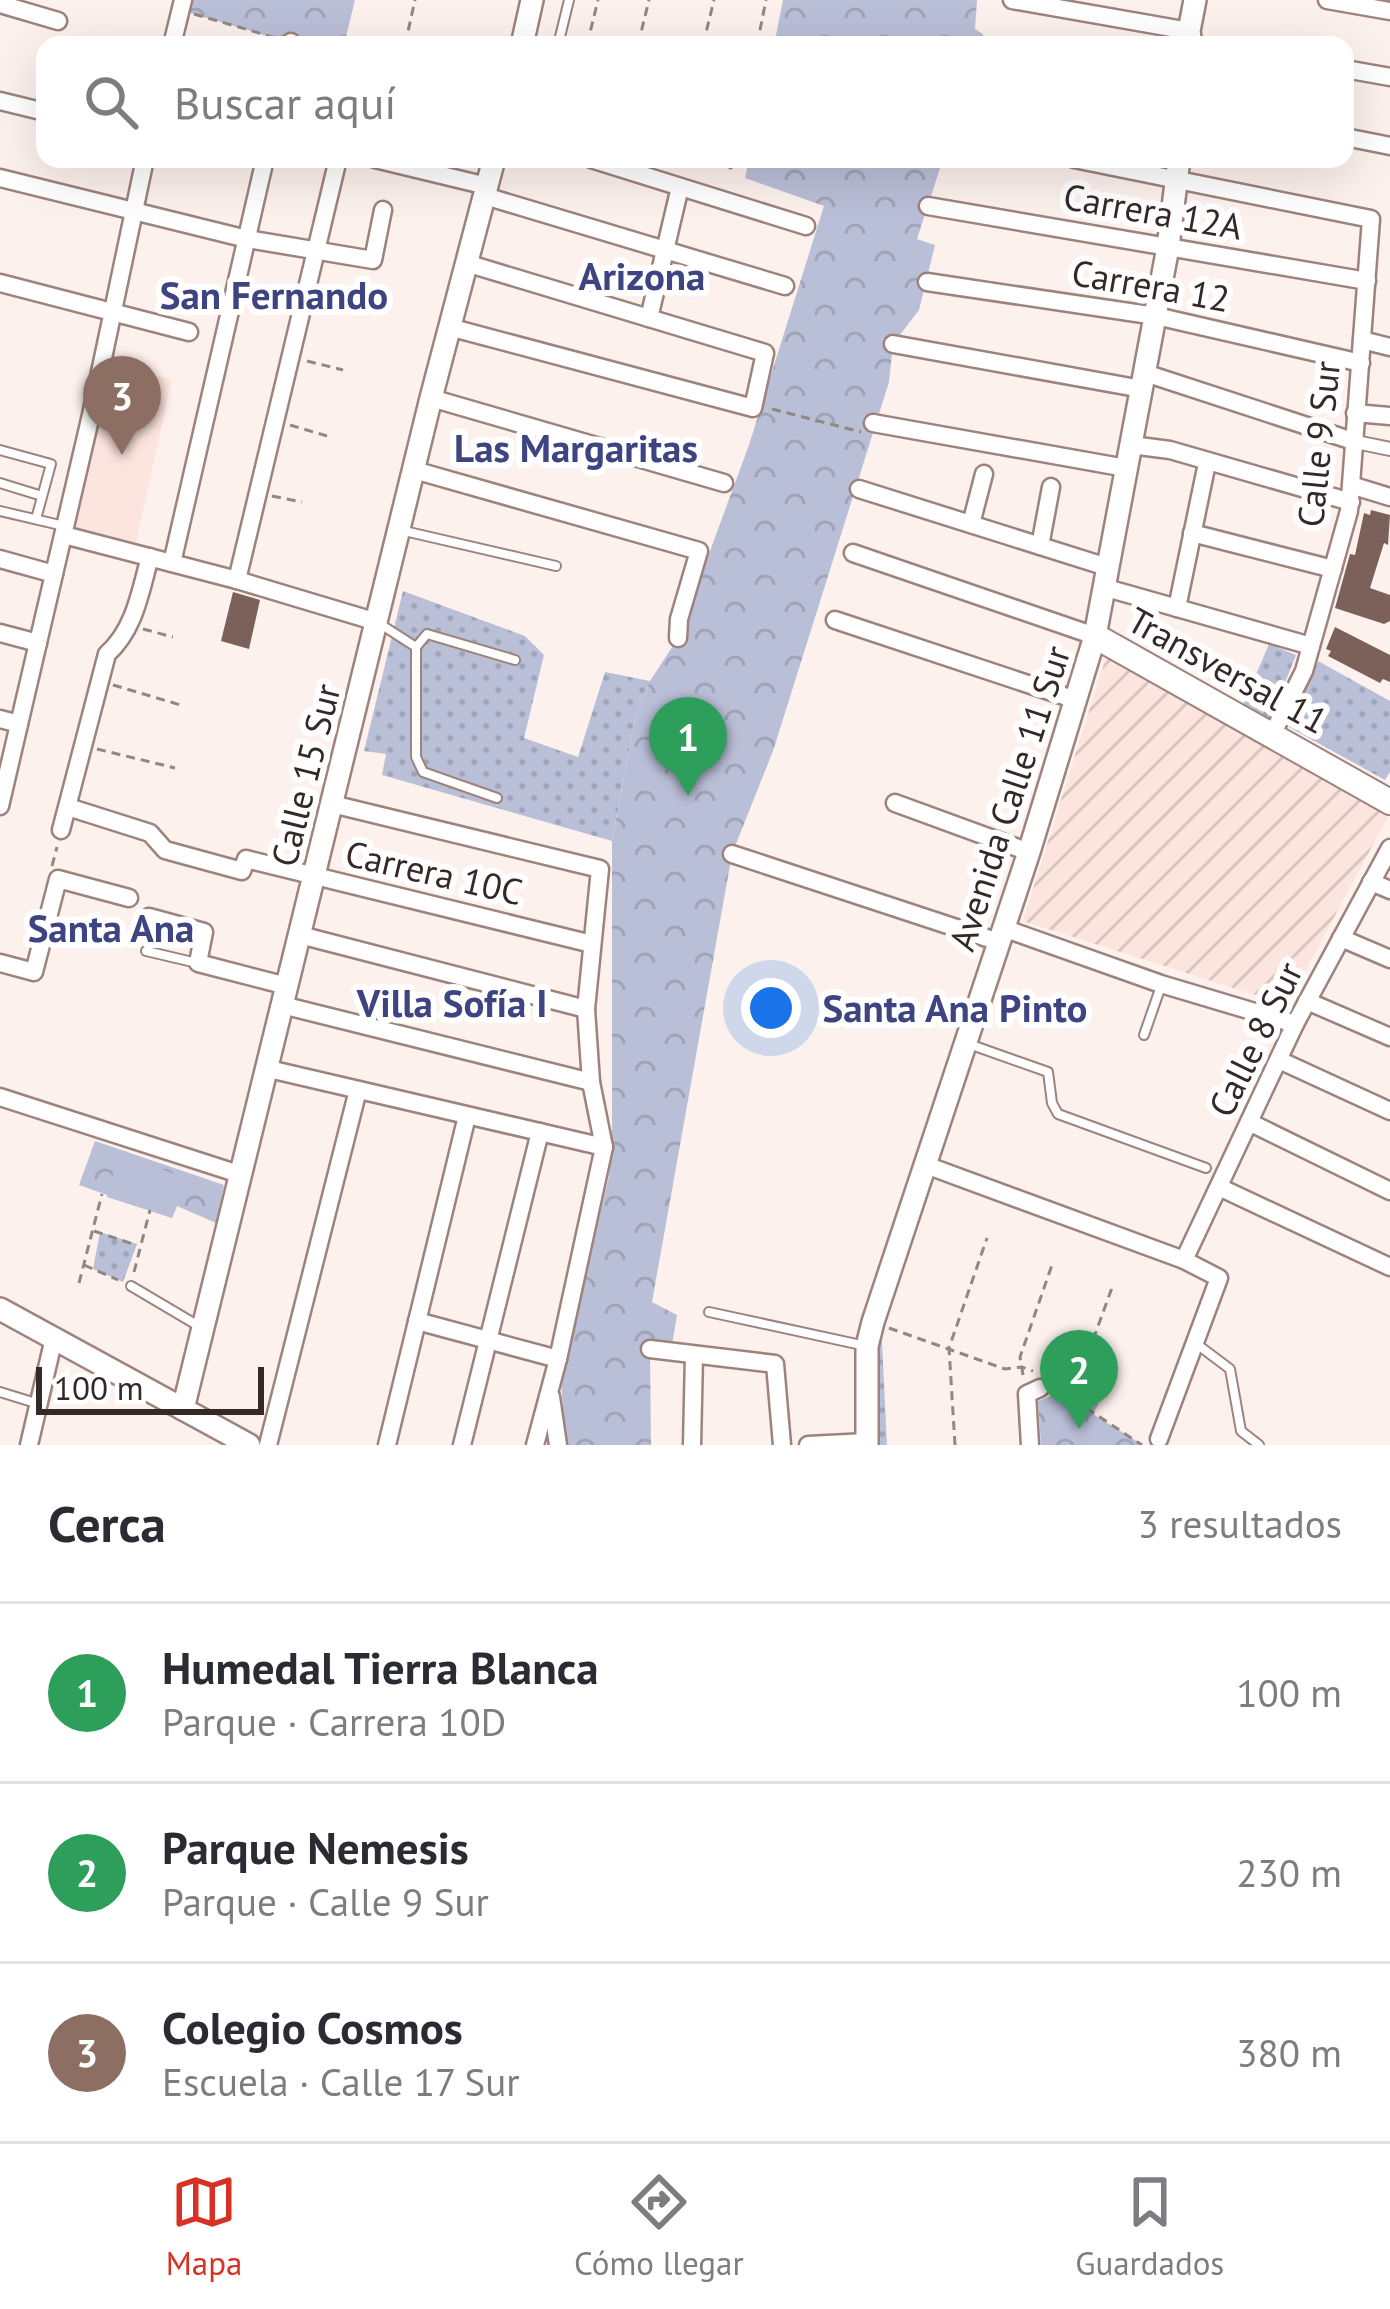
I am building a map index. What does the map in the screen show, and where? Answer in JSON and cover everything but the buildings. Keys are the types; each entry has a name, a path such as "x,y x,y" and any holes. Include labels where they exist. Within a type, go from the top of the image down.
{"main road":[{"name":"Transversal 11","path":"1095,637 1390,802"}],"street":[{"path":"524,36 532,0"},
{"path":"1012,0 1172,36"},
{"path":"1194,36 1195,0"},
{"path":"1328,0 1390,11"},
{"path":"0,4 58,21"},
{"path":"174,36 182,5"},
{"path":"1354,71 1390,77"},
{"path":"0,101 36,110"},
{"path":"1354,139 1390,146"},
{"path":"0,806 64,531 82,413 111,312 143,168"},
{"path":"172,563 264,168"},
{"path":"237,580 336,168"},
{"path":"415,168 785,286"},
{"name":"Calle 15 Sur","path":"183,1408 430,398 492,168"},
{"path":"620,168 806,226"},
{"name":"Calle 9 Sur","path":"1178,169 1371,219 1352,494 1325,618 1272,736"},
{"name":"Avenida Calle 11 Sur","path":"867,1443 867,1346 873,1322 1095,637 1156,316 1178,169"},
{"path":"0,178 247,239 373,260 383,210"},
{"path":"649,318 680,187"},
{"name":"Carrera 12A","path":"928,206 1367,281"},
{"path":"449,327 756,407 765,353 466,263"},
{"name":"Carrera 12","path":"927,282 1156,316 1361,363"},
{"path":"0,283 189,332"},
{"path":"1362,340 1390,347"},
{"path":"893,344 1143,381 1390,449"},
{"path":"430,398 724,483"},
{"path":"1355,412 1390,416"},
{"path":"867,427 1129,457 1170,450 1207,463 1352,494 1390,497"},
{"path":"1177,608 1207,463"},
{"path":"414,470 699,551 677,638"},
{"path":"971,524 984,475"},
{"path":"1040,546 1051,488"},
{"path":"859,489 1040,546 1177,608 1311,646"},
{"path":"64,531 377,622"},
{"path":"1192,533 1333,569"},
{"path":"854,553 1095,637"},
{"path":"61,830 107,654 130,626 150,557"},
{"path":"0,559 55,574"},
{"path":"835,620 1076,700"},
{"path":"0,633 38,643"},
{"path":"0,719 19,724"},
{"path":"895,803 1029,852"},
{"path":"332,804 600,869 586,1009 591,1082 604,1147 535,1445"},
{"name":"Carrera 10C","path":"68,807 150,833 165,850 242,871 246,859 592,944"},
{"name":"Calle 8 Sur","path":"1184,1260 1294,1024 1390,848"},
{"path":"732,854 1294,1024"},
{"path":"0,963 34,971 58,879 130,898"},
{"path":"1371,882 1390,890"},
{"path":"149,917 204,932 198,963 285,996 591,1082"},
{"path":"300,934 586,1009"},
{"path":"1341,938 1390,959"},
{"path":"1307,1001 1390,1037"},
{"path":"1279,1060 1390,1111"},
{"path":"268,1069 604,1147"},
{"path":"268,1445 358,1090"},
{"path":"0,1097 242,1175"},
{"path":"387,1445 467,1116"},
{"path":"1251,1124 1390,1191"},
{"path":"462,1445 540,1132"},
{"path":"923,1164 1184,1260 1220,1278 1197,1344 1151,1442"},
{"path":"1219,1187 1353,1259 1388,1259"},
{"path":"0,1309 249,1445"},
{"path":"417,1322 558,1359"},
{"path":"29,1445 54,1338"},
{"path":"650,1349 775,1364 782,1445"},
{"path":"692,1445 694,1355"},
{"path":"549,1384 558,1445"},
{"path":"1030,1445 1034,1391"},
{"path":"808,1445 867,1443"}],"lane":[{"path":"560,36 569,0"},
{"path":"0,450 51,464 37,519"},
{"path":"0,484 42,496"},
{"path":"0,511 64,531"},
{"path":"398,530 556,566"},
{"path":"377,622 416,647"},
{"path":"497,798 423,772 416,757 416,647 427,634 515,660"},
{"path":"146,951 198,963"},
{"path":"1144,1035 1161,984"},
{"path":"964,1043 1048,1072 1058,1114 1206,1168"},
{"path":"131,1286 203,1328"},
{"path":"709,1312 867,1346"},
{"path":"1197,1344 1230,1369 1241,1432 1259,1445"},
{"path":"0,1392 39,1404"}],"path":[{"path":"407,36 415,0"},
{"path":"589,36 598,0"},
{"path":"640,36 650,0"},
{"path":"705,36 714,0"},
{"path":"759,36 766,0"},
{"path":"182,5 268,36"},
{"path":"309,290 352,300"},
{"path":"293,358 343,370"},
{"path":"756,407 867,427"},
{"path":"277,421 327,436"},
{"path":"259,493 302,502"},
{"path":"130,626 173,637"},
{"path":"100,682 184,706"},
{"path":"83,746 175,768"},
{"path":"58,879 52,865 61,830"},
{"path":"79,1283 102,1193"},
{"path":"84,1265 131,1286 150,1210"},
{"path":"92,1230 140,1246"},
{"path":"955,1445 949,1348 987,1238"},
{"path":"1034,1391 1020,1357 1053,1262"},
{"path":"1068,1396 1077,1384 1113,1286"},
{"path":"873,1322 1005,1370 1022,1366 1056,1381 1068,1396 1151,1442"}],"shaded area":[{"path":"109,365 172,379 135,547 72,531"},
{"path":"1106,657 1390,813 1287,1005 1023,921"}],"green space":[{"path":"193,0 355,0 346,36 268,36 190,13"},
{"path":"783,0 977,0 975,29 983,34 983,36 776,36"},
{"path":"747,168 940,168 917,239 935,245 919,310 893,344 889,382 773,751 732,854 652,1302 677,1315 671,1351 650,1350 651,1445 565,1445 561,1380 609,1176 612,841 634,723 650,681 678,638 749,445 824,206 745,178"},
{"path":"403,591 525,636 544,655 524,738 578,757 605,672 650,681 634,723 612,841 382,775 386,754 364,751"},
{"path":"1269,644 1296,655 1270,720 1243,705"},
{"path":"1318,661 1390,701 1390,772 1385,780 1289,727"},
{"path":"95,1141 224,1185 216,1223 177,1206 172,1218 79,1185"},
{"path":"119,1153 187,1179 172,1218 107,1197"},
{"path":"100,1232 137,1244 123,1282 93,1269"},
{"path":"882,1342 887,1445 876,1445 874,1343"},
{"path":"1067,1390 1099,1403 1093,1414 1143,1445 1041,1445 1038,1401"}],"place":[{"name":"Colegio Cosmos","path":"122,455"},
{"name":"Humedal Tierra Blanca","path":"688,796"},
{"name":"Parque Nemesis","path":"1079,1429"}],"district":[{"name":"Arizona","path":"642,275"},
{"name":"San Fernando","path":"274,294"},
{"name":"Las Margaritas","path":"576,447"},
{"name":"Santa Ana","path":"111,927"},
{"name":"Villa Sofía I","path":"452,1002"},
{"name":"Santa Ana Pinto","path":"955,1007"}]}
